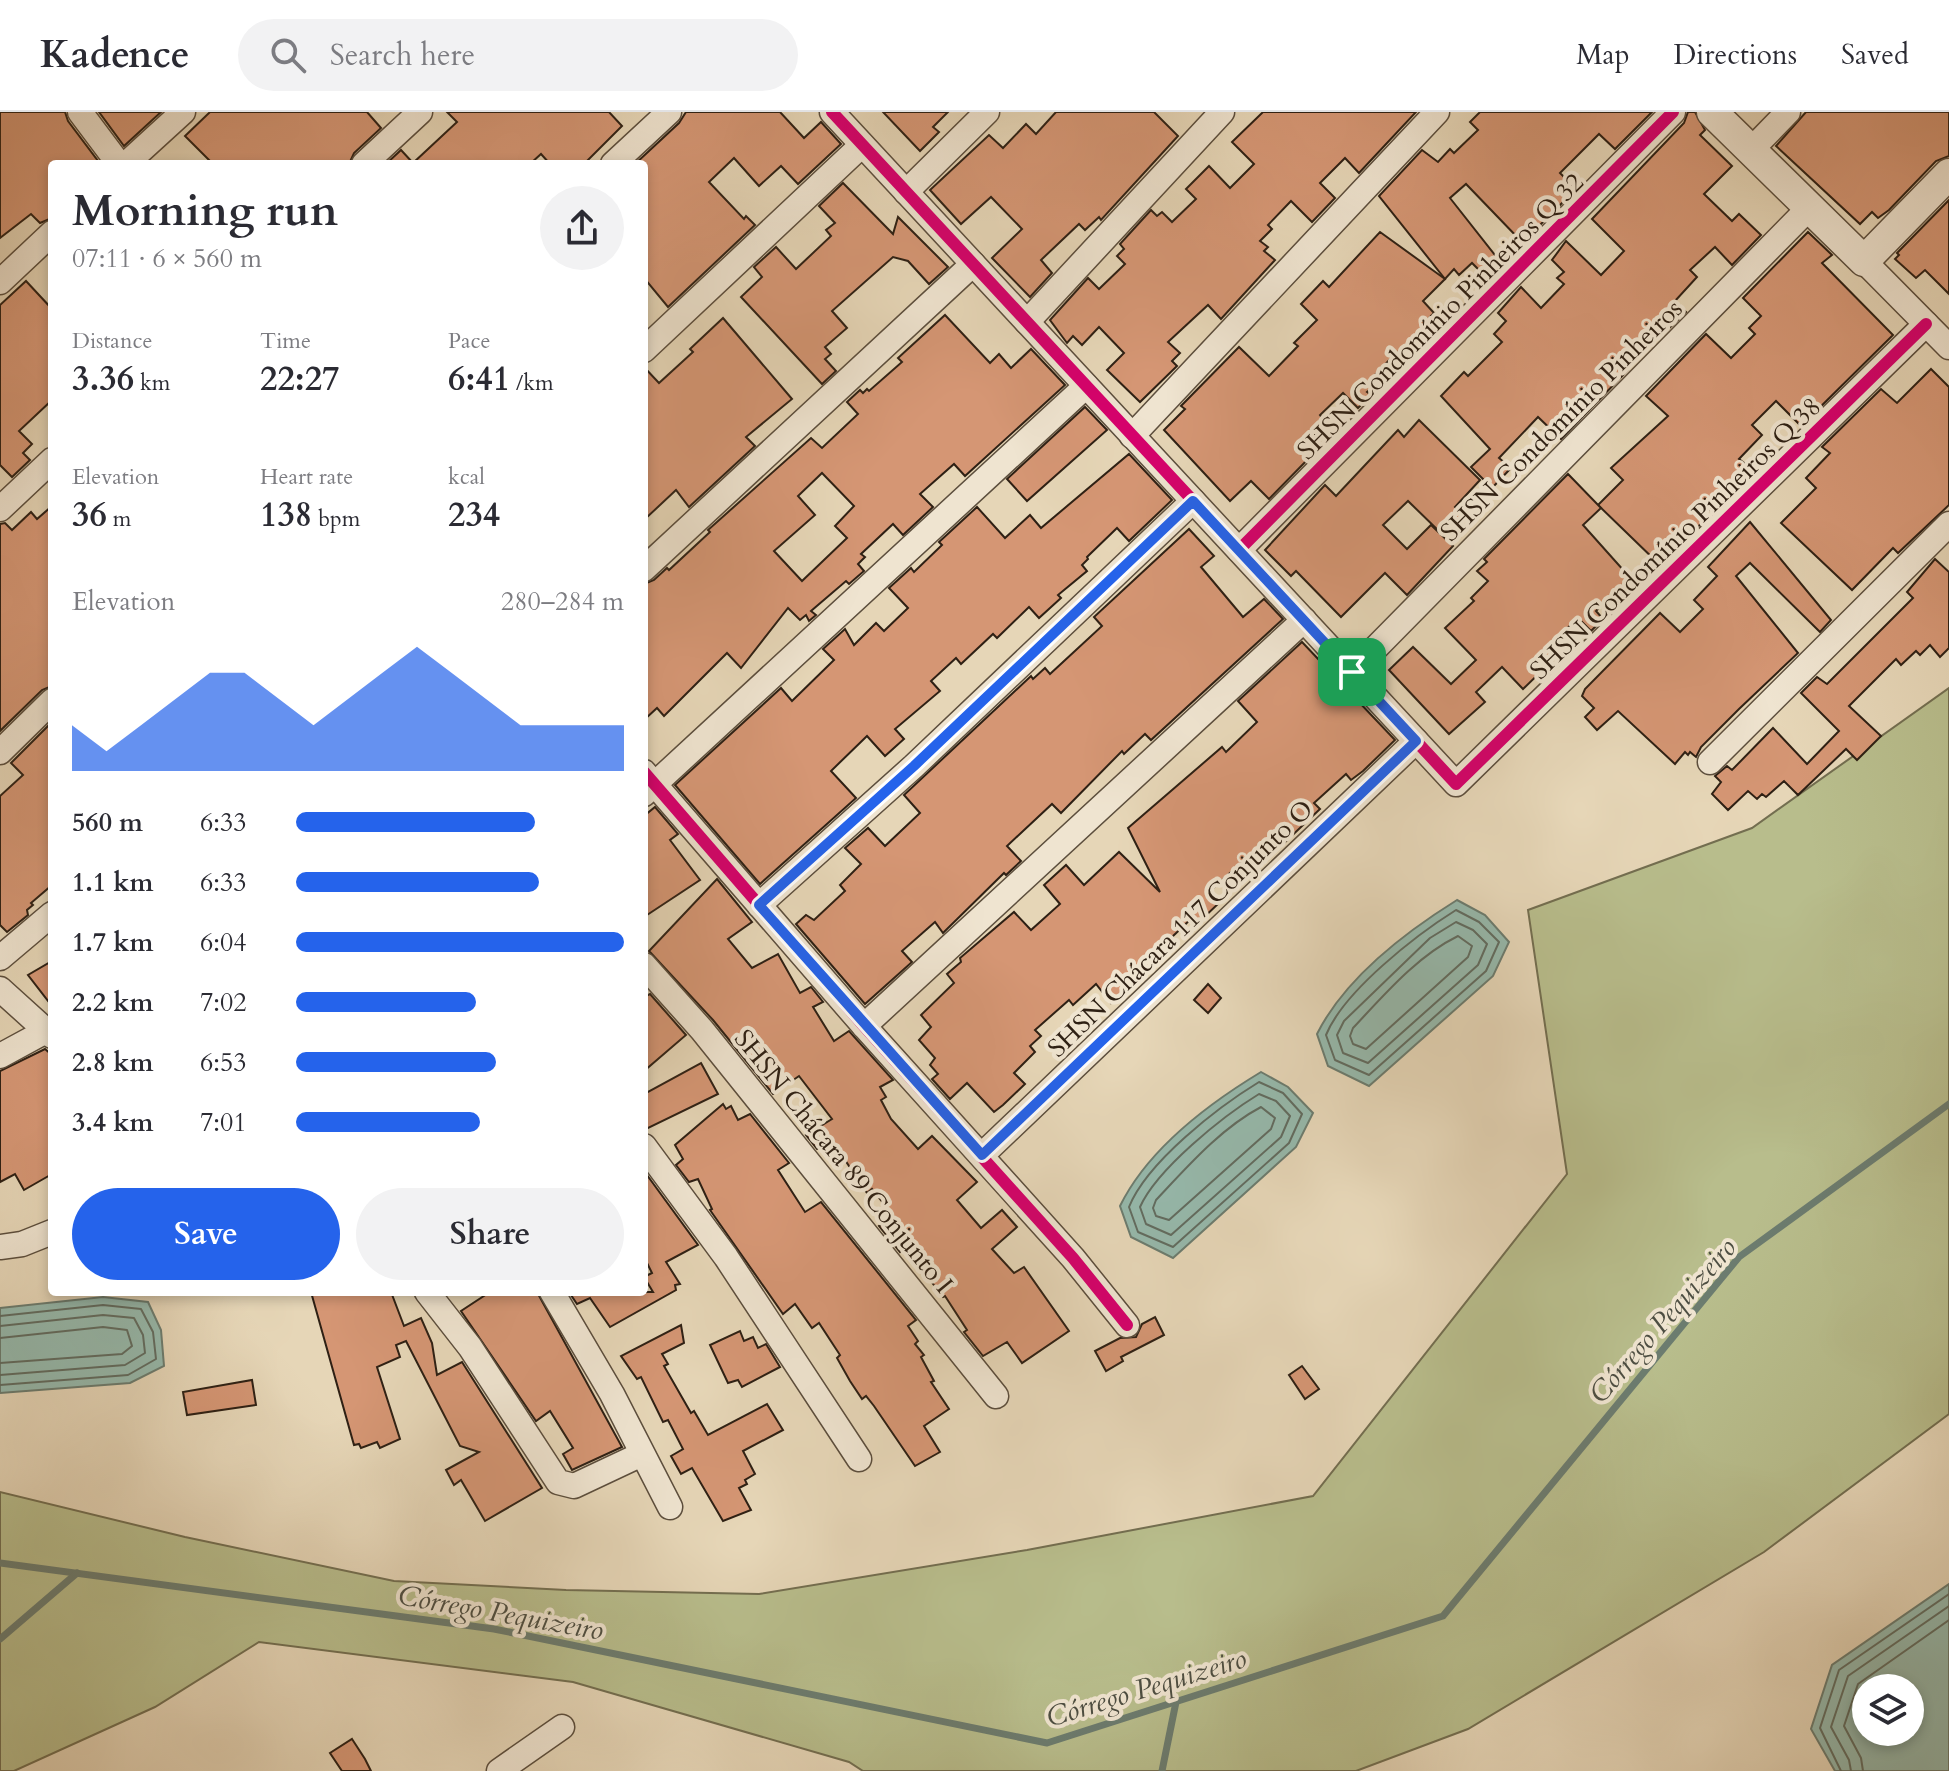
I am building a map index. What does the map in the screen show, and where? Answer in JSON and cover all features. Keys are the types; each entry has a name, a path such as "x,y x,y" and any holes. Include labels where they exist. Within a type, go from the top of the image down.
{"street":[{"path":"80,112 116,160"},
{"path":"130,160 183,112"},
{"path":"368,160 420,112"},
{"path":"617,160 669,112"},
{"path":"832,112 1416,741"},
{"path":"906,192 987,112"},
{"path":"1027,322 1222,112"},
{"path":"1132,436 1437,112"},
{"name":"SHSN Condomínio Pinheiros Q 32","path":"1239,550 1673,112"},
{"path":"1712,112 1949,347"},
{"path":"1751,150 1788,112"},
{"path":"648,346 862,145"},
{"path":"1864,261 1949,174"},
{"name":"SHSN Condomínio Pinheiros","path":"1352,672 1809,208"},
{"path":"0,282 48,237"},
{"path":"648,565 973,264"},
{"name":"SHSN Condomínio Pinheiros Q 38","path":"1416,741 1456,784 1926,324"},
{"path":"1086,386 648,783 982,1155 1127,1325"},
{"path":"0,509 48,464"},
{"path":"759,905 914,766 1193,501"},
{"path":"1710,762 1949,524"},
{"path":"864,1026 1304,620"},
{"path":"0,752 48,705"},
{"name":"SHSN Chácara 117 Conjunto O","path":"982,1155 1416,741"},
{"path":"1,958 48,917"},
{"path":"1,958 48,938"},
{"name":"SHSN Chácara 89 Conjunto I","path":"648,970 722,1055 996,1396"},
{"path":"0,989 48,1033"},
{"path":"0,1056 48,1034"},
{"path":"648,1151 726,1257 859,1459"},
{"path":"0,1247 22,1244 48,1234"},
{"path":"430,1296 470,1347 558,1482 574,1486 642,1454"},
{"path":"554,1296 612,1394 670,1507"},
{"path":"499,1771 562,1727"}],"green space":[{"path":"1949,688 1949,1414 1764,1552 1468,1729 1356,1771 863,1771 849,1762 573,1682 259,1642 155,1707 14,1771 0,1771 0,1492 185,1537 394,1581 566,1590 759,1594 1027,1550 1313,1496 1567,1174 1528,910 1752,828"}],"water":[{"path":"1457,900 1485,915 1509,942 1493,976 1369,1086 1328,1066 1317,1034 1343,994 1397,942"},
{"path":"1261,1072 1288,1087 1313,1113 1296,1147 1173,1258 1131,1237 1120,1206 1146,1166 1200,1113"},
{"path":"103,1297 148,1302 161,1330 164,1366 130,1383 0,1393 0,1308"},
{"path":"1949,1584 1949,1771 1835,1771 1811,1729 1832,1665"}],"building":[{"path":"0,112 65,112 68,121 97,160 48,160 48,220 40,223 31,214 0,238"},
{"path":"99,112 161,112 124,146"},
{"path":"210,112 367,112 381,128 354,153 351,160 209,160 185,136"},
{"path":"447,112 609,112 622,126 588,160 546,160 541,154 534,160 416,160 457,122"},
{"path":"686,112 780,112 804,138 821,122 841,144 798,184 781,166 759,186 734,158 709,182 744,219 746,216 755,225 668,307 648,283 648,160 639,160 679,123"},
{"path":"883,112 948,112 933,127 939,132 920,151"},
{"path":"1056,112 1154,112 1178,136 1101,220 1099,217 1085,230 1079,224 1041,260 1052,273 1030,297 992,258 1022,229 991,197 961,224 930,190 989,135 1003,148 1026,124 1036,134"},
{"path":"1263,112 1416,112 1359,173 1345,158 1320,183 1335,198 1312,222 1291,201 1268,225 1272,229 1260,241 1268,247 1264,251 1275,260 1221,319 1208,305 1168,342 1180,353 1172,361 1177,366 1140,402 1107,370 1124,353 1099,327 1082,345 1073,336 1067,343 1050,320 1088,278 1099,289 1125,264 1117,256 1124,249 1120,244 1151,210 1157,216 1162,212 1172,222 1196,199 1186,189 1209,166 1230,188 1254,164 1232,142"},
{"path":"1480,112 1652,112 1615,149 1599,134 1560,173 1576,189 1534,231 1531,229 1520,240 1466,184 1450,198 1502,264 1487,278 1472,263 1459,275 1454,269 1445,279 1379,196 1422,150 1438,162 1450,149 1454,153 1478,130 1470,122"},
{"path":"1688,112 1695,112 1705,130 1700,135 1732,166 1704,194 1732,221 1739,214 1761,235 1732,265 1715,247 1690,270 1697,277 1675,301 1686,312 1662,335 1655,328 1621,363 1628,370 1561,439 1538,417 1499,458 1511,468 1492,488 1471,467 1490,449 1441,396 1464,372 1468,376 1502,342 1494,334 1506,321 1498,313 1521,287 1541,308 1564,284 1557,278 1564,272 1552,260 1566,241 1601,275 1624,251 1592,219 1684,123"},
{"path":"1806,112 1949,112 1949,156 1936,161 1889,210 1878,218 1872,212 1860,224 1776,146"},
{"path":"401,150 410,160 390,160"},
{"path":"843,183 893,234 898,217 948,267 929,284 908,261 893,257 832,311 847,328 825,347 831,354 825,359 836,371 822,384 741,297 762,277 754,267 776,247 796,269 831,236 826,230 835,223 819,206"},
{"path":"1949,200 1949,294 1925,270 1916,278 1895,259 1899,255 1897,253"},
{"path":"1380,232 1445,279 1423,301 1434,313 1429,318 1439,327 1422,344 1418,340 1402,357 1397,352 1374,376 1379,381 1367,392 1371,395 1358,408 1343,393 1320,415 1326,423 1302,446 1312,455 1269,499 1251,481 1230,501 1164,430 1185,409 1181,406 1239,347 1269,376 1298,346 1294,343 1317,320 1301,304 1323,281 1329,287"},
{"path":"1808,232 1832,255 1822,263 1893,335 1801,426 1776,401 1752,425 1762,435 1739,459 1748,466 1735,480 1737,482 1704,515 1707,518 1659,564 1598,505 1623,480 1611,468 1668,416 1646,396 1706,334 1731,358 1755,334 1749,328 1761,316 1743,298"},
{"path":"26,281 48,305 48,404 19,431 32,444 23,453 30,460 12,477 0,465 0,305"},
{"path":"945,315 990,363 999,354 1011,368 1031,349 1065,385 965,476 954,464 920,494 933,507 903,535 893,524 861,554 865,557 858,564 864,571 849,584 846,581 811,611 816,615 809,621 806,615 800,620 788,608 741,668 727,653 664,716 657,708 648,716 648,582 667,568 669,570 710,532 708,530 811,438 822,448 858,414 847,402 860,390 863,393 867,389 869,391 902,362 898,358","holes":["822,473 854,506 835,526 847,538 802,581 774,551 815,515 798,496"]},
{"path":"723,318 792,399 746,437 755,446 689,507 676,490 648,516 648,371 659,383 693,352 690,349"},
{"path":"1931,369 1949,387 1949,505 1898,553 1893,548 1852,590 1781,523 1816,488 1806,478 1830,453 1822,447 1881,389 1897,403"},
{"path":"1085,407 1107,430 1027,501 1007,479"},
{"path":"1419,420 1480,480 1455,507 1463,514 1443,535 1408,501 1383,525 1407,549 1431,525 1453,546 1407,595 1385,573 1341,617 1296,571 1291,576 1265,550 1325,485 1336,496 1398,430 1404,437"},
{"path":"1129,454 1172,500 1129,541 1117,528 1087,557 1082,565 1087,571 1058,595 1061,598 1039,618 1029,607 997,638 993,634 961,664 956,658 931,681 940,691 895,729 904,739 885,756 867,736 831,771 856,798 760,884 675,785 781,688 792,701 834,660 823,649 845,629 854,645 876,623 884,631 908,608 889,588 911,568 914,572 942,545 939,542 977,507 1005,538 1030,515 1041,528"},
{"path":"1568,474 1601,508 1583,525 1625,572 1623,574 1627,580 1596,611 1603,619 1591,631 1578,618 1551,644 1560,653 1523,689 1502,667 1476,692 1485,702 1449,734 1389,670 1413,647 1451,684 1476,660 1445,628 1474,601 1471,598 1488,581 1477,571 1487,562 1484,559"},
{"path":"48,509 48,688 0,731 0,524 5,523 12,530 31,512 37,519"},
{"path":"1750,522 1831,620 1820,632 1750,563 1736,576 1798,653 1701,747 1696,757 1685,752 1675,764 1618,711 1597,730 1585,717 1594,708 1582,696 1585,689 1660,613 1680,632 1703,609 1694,600 1717,576 1708,567"},
{"path":"1189,529 1214,556 1201,567 1243,617 1264,599 1283,619 1151,740 1145,734 1124,754 1122,751 1061,813 1052,804 1007,846 1021,861 1006,875 1004,873 943,933 935,922 902,951 912,962 865,1004 796,924 806,915 814,920 845,891 840,885 861,864 845,848 868,828 885,846 920,813 904,795 1031,676 1033,679 1045,668 1050,674 1102,626 1094,617"},
{"path":"1935,559 1949,572 1949,648 1940,657 1930,645 1920,655 1916,651 1901,665 1896,659 1849,706 1881,736 1857,760 1846,749 1798,795 1784,781 1766,797 1762,794 1757,799 1748,791 1728,810 1712,794 1721,782 1715,776 1727,766 1732,770 1773,728 1807,764 1839,731 1801,693 1817,677 1827,684 1913,598 1907,592"},
{"path":"1302,642 1395,740 1363,771 1351,780 1346,774 1314,803 1320,809 1264,862 1252,853 1210,891 1220,902 1199,922 1194,916 1151,957 1156,963 1111,1003 1096,984 1073,1005 1069,1000 1035,1030 1041,1036 1030,1046 1035,1052 1014,1073 1025,1084 1003,1105 994,1112 967,1083 950,1099 932,1079 938,1074 930,1065 935,1058 919,1040 931,1027 921,1015 954,983 947,974 961,962 960,958 1014,912 1031,930 1060,904 1044,885 1066,865 1084,885 1119,852 1160,892 1128,828 1222,747 1226,752 1257,722 1238,701"},
{"path":"48,726 48,888 31,903 33,905 27,910 28,915 7,932 0,925 0,796 23,775 11,763"},
{"path":"655,807 678,834 670,840 700,880 648,914 648,813"},
{"path":"717,879 752,922 728,939 752,968 778,954 800,993 811,987 823,1002 813,1007 834,1041 849,1031 893,1080 880,1087 886,1097 881,1100 891,1119 918,1149 932,1136 977,1182 957,1200 981,1228 1002,1210 1017,1227 992,1249 1014,1273 1024,1267 1069,1331 1022,1363 1007,1342 983,1356 964,1332 967,1330 945,1296 927,1276 936,1269 912,1242 900,1252 879,1226 893,1215 872,1189 867,1193 831,1139 817,1149 806,1135 832,1119 799,1076 773,1094 713,1020 649,951"},
{"path":"48,963 48,1001 28,975"},
{"path":"1208,984 1221,998 1208,1013 1194,1000"},
{"path":"648,995 686,1035 648,1068"},
{"path":"45,1049 48,1052 48,1176 24,1190 15,1174 0,1182 0,1071"},
{"path":"701,1063 718,1094 648,1128 648,1092"},
{"path":"723,1104 726,1109 731,1106 738,1120 750,1114 789,1163 778,1170 805,1212 821,1202 916,1320 908,1326 918,1341 915,1344 924,1355 921,1357 934,1381 931,1382 949,1409 924,1426 940,1452 915,1466 874,1406 866,1396 862,1399 837,1358 840,1355 819,1323 812,1328 795,1304 783,1314 710,1210 698,1179 689,1182 676,1165 683,1159 675,1145"},
{"path":"648,1176 698,1245 666,1262 680,1284 675,1285 676,1290 610,1327 590,1298 577,1304 572,1296 648,1296 648,1292 653,1292 648,1284 648,1275 652,1273 648,1265"},
{"path":"312,1296 393,1296 404,1326 421,1318 432,1343 437,1375 462,1362 542,1488 485,1521 461,1480 454,1485 446,1470 479,1452 460,1446 406,1341 396,1345 400,1357 377,1367 400,1439 380,1448 377,1442 361,1448 359,1444 354,1445"},
{"path":"484,1296 539,1296 622,1447 572,1470 563,1454 573,1448 550,1411 536,1421 461,1311"},
{"path":"1155,1317 1164,1335 1121,1357 1123,1361 1106,1371 1095,1351 1120,1338 1136,1337 1142,1324"},
{"path":"681,1325 684,1343 662,1354 668,1364 664,1366 691,1413 694,1411 708,1435 767,1404 783,1430 743,1451 755,1474 739,1488 751,1510 723,1521 692,1468 681,1474 671,1456 683,1449 668,1420 663,1422 641,1377 637,1379 621,1356"},
{"path":"740,1331 744,1341 753,1337 758,1348 766,1344 780,1367 742,1387 738,1380 728,1383 710,1345"},
{"path":"1302,1366 1319,1389 1305,1399 1289,1375"},
{"path":"252,1380 256,1405 187,1415 183,1392"},
{"path":"352,1739 371,1771 342,1771 330,1753"}],"waterway":[{"name":"Córrego Pequizeiro","path":"0,1563 494,1629 1047,1743 1443,1616 1739,1257 1949,1104"},
{"path":"0,1639 77,1573"},
{"path":"1162,1771 1176,1702"}],"cycle path":[{"path":"832,112 1456,784 1926,324"},
{"path":"1239,550 1673,112"},
{"path":"648,777 864,1026 1073,1258 1127,1325"}],"route":[{"path":"1193,501 1352,672 1416,741 982,1155 759,905 914,766 1193,501"}]}
